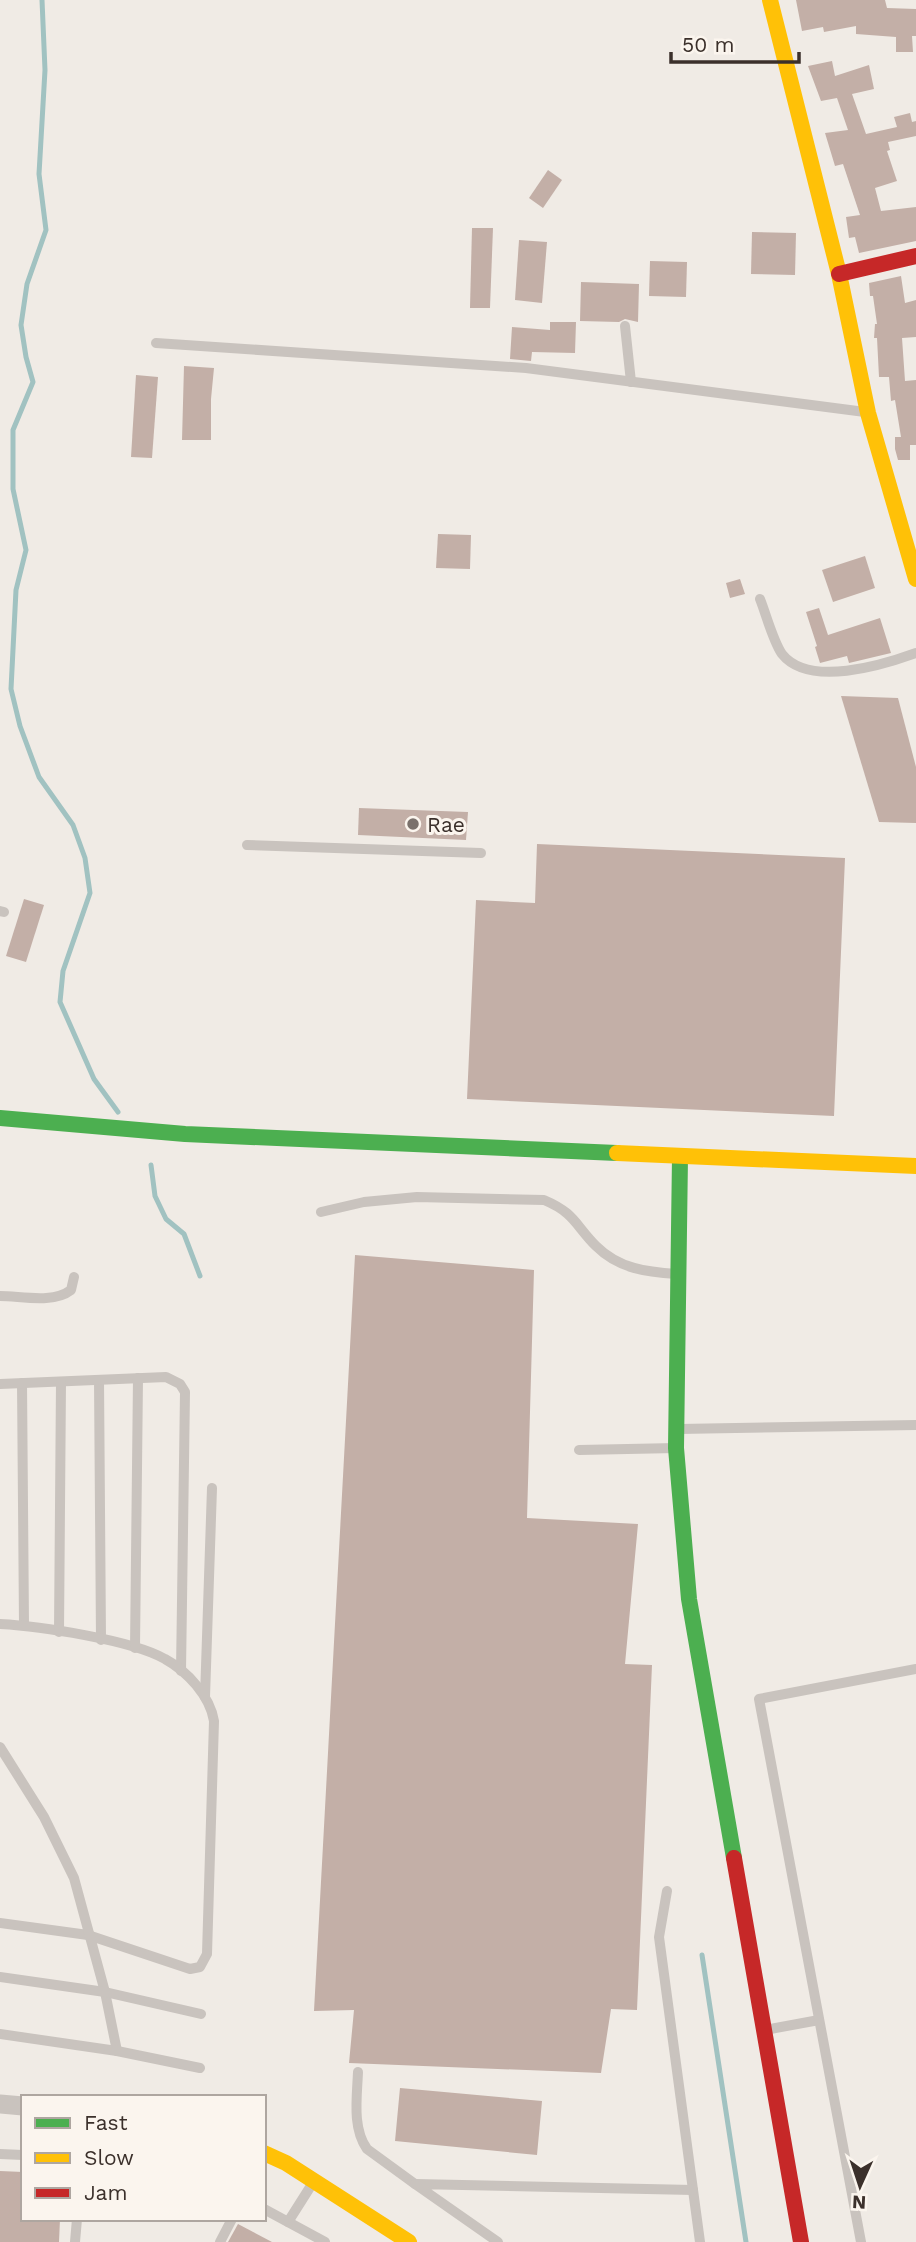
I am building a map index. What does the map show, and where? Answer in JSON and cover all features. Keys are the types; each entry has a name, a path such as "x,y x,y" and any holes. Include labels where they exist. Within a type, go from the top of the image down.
{"street":[{"path":"770,0 839,274 868,413 916,579"},
{"path":"839,274 916,256"},
{"path":"0,1118 173,1133 914,1167"},
{"path":"680,1157 676,1448 689,1600 802,2242"},
{"path":"0,2104 21,2106"},
{"path":"266,2154 286,2163 409,2242"}],"lane":[{"path":"625,326 631,382"},
{"path":"156,343 526,368 868,413"},
{"path":"760,599 782,653 792,663 809,670 847,671 895,661 916,653"},
{"path":"247,845 481,853"},
{"path":"321,1212 364,1202 417,1197 544,1200 561,1207 574,1218 596,1246 614,1260 640,1271 677,1274"},
{"path":"0,1296 65,1295 71,1290 74,1277"},
{"path":"135,1648 138,1378"},
{"path":"0,1384 174,1379 185,1391 181,1671"},
{"path":"99,1380 101,1640"},
{"path":"59,1632 61,1382"},
{"path":"22,1383 24,1625"},
{"path":"676,1429 916,1425"},
{"path":"579,1450 676,1448"},
{"path":"205,1697 212,1488"},
{"path":"0,1624 24,1625 101,1640 164,1658 181,1671 205,1697 212,1709 214,1721 208,1944 205,1961 200,1967 190,1969 88,1935 0,1923"},
{"path":"861,2242 759,1699 916,1669"},
{"path":"0,1750 44,1817 74,1878 105,1992 117,2051"},
{"path":"667,1891 659,1937 700,2242"},
{"path":"0,1977 105,1992 201,2014"},
{"path":"765,2030 819,2020"},
{"path":"0,2034 117,2051 200,2068"},
{"path":"358,2072 357,2115 362,2142 367,2150 498,2242"},
{"path":"0,2154 21,2155"},
{"path":"288,2222 314,2181"},
{"path":"415,2184 693,2190"},
{"path":"266,2210 325,2242"},
{"path":"75,2242 77,2221"},
{"path":"220,2242 231,2221"}],"building":[{"path":"796,0 885,0 887,8 916,9 916,36 912,36 913,52 896,52 896,37 856,34 856,26 824,32 823,27 802,31"},
{"path":"832,61 835,76 869,65 874,89 852,94 866,134 897,127 894,117 910,113 912,122 916,121 916,136 888,142 890,150 887,151 897,181 875,188 881,211 916,207 916,241 859,253 855,237 849,238 846,217 860,215 843,164 835,166 825,133 848,130 837,98 821,101 808,66"},
{"path":"548,170 562,180 543,208 529,198"},
{"path":"472,228 493,228 490,308 470,308"},
{"path":"752,232 796,233 795,275 751,274"},
{"path":"519,240 547,242 542,303 515,300"},
{"path":"650,261 687,262 686,297 649,296"},
{"path":"901,276 905,303 916,300 916,337 902,338 905,381 916,380 916,445 910,445 910,460 898,460 895,449 895,437 901,437 895,400 891,401 889,377 879,377 877,338 874,338 877,324 869,283"},
{"path":"581,282 639,284 638,322 625,319 619,322 580,321"},
{"path":"550,322 576,322 575,353 532,352 531,361 510,359 512,327 550,330"},
{"path":"184,366 214,368 211,440 182,440"},
{"path":"136,375 158,377 152,458 131,457"},
{"path":"438,534 471,535 470,569 436,568"},
{"path":"865,556 875,588 833,602 822,570"},
{"path":"740,579 745,594 730,598 726,583"},
{"path":"819,608 828,635 880,618 891,653 849,663 847,656 820,663 806,612"},
{"path":"841,696 898,698 916,767 916,823 879,822"},
{"name":"Rae","path":"359,808 468,812 466,840 358,835"},
{"path":"537,844 845,858 834,1116 467,1099 476,900 535,903"},
{"path":"24,899 44,905 26,962 6,956"},
{"path":"355,1255 534,1270 527,1518 638,1524 625,1664 652,1665 637,2010 611,2009 601,2073 349,2063 354,2010 314,2011"},
{"path":"400,2088 542,2101 537,2155 395,2141"},
{"path":"0,2171 21,2172 21,2221 60,2221 59,2242 0,2242"},
{"path":"238,2224 272,2242 228,2242"}],"waterway":[{"path":"42,0 45,70 39,174 46,230 27,284 21,325 33,382 13,430 13,489 26,550 16,590 11,689 20,726 39,777 73,825 85,858 90,893 63,971 60,1002 94,1079 118,1112"},
{"path":"151,1165 155,1196 166,1219 184,1234 200,1276"},
{"path":"702,1955 746,2242"}],"traffic: fast":[{"path":"0,1118 185,1134 617,1153"},
{"path":"680,1157 676,1448 689,1599 734,1858"}],"traffic: slow":[{"path":"770,0 839,274 868,413 916,579"},
{"path":"617,1153 916,1166"},
{"path":"266,2154 286,2163 409,2242"}],"traffic: jam":[{"path":"839,274 916,256"},
{"path":"734,1858 801,2242"}],"place":[{"name":"Rae","path":"413,824"}]}
